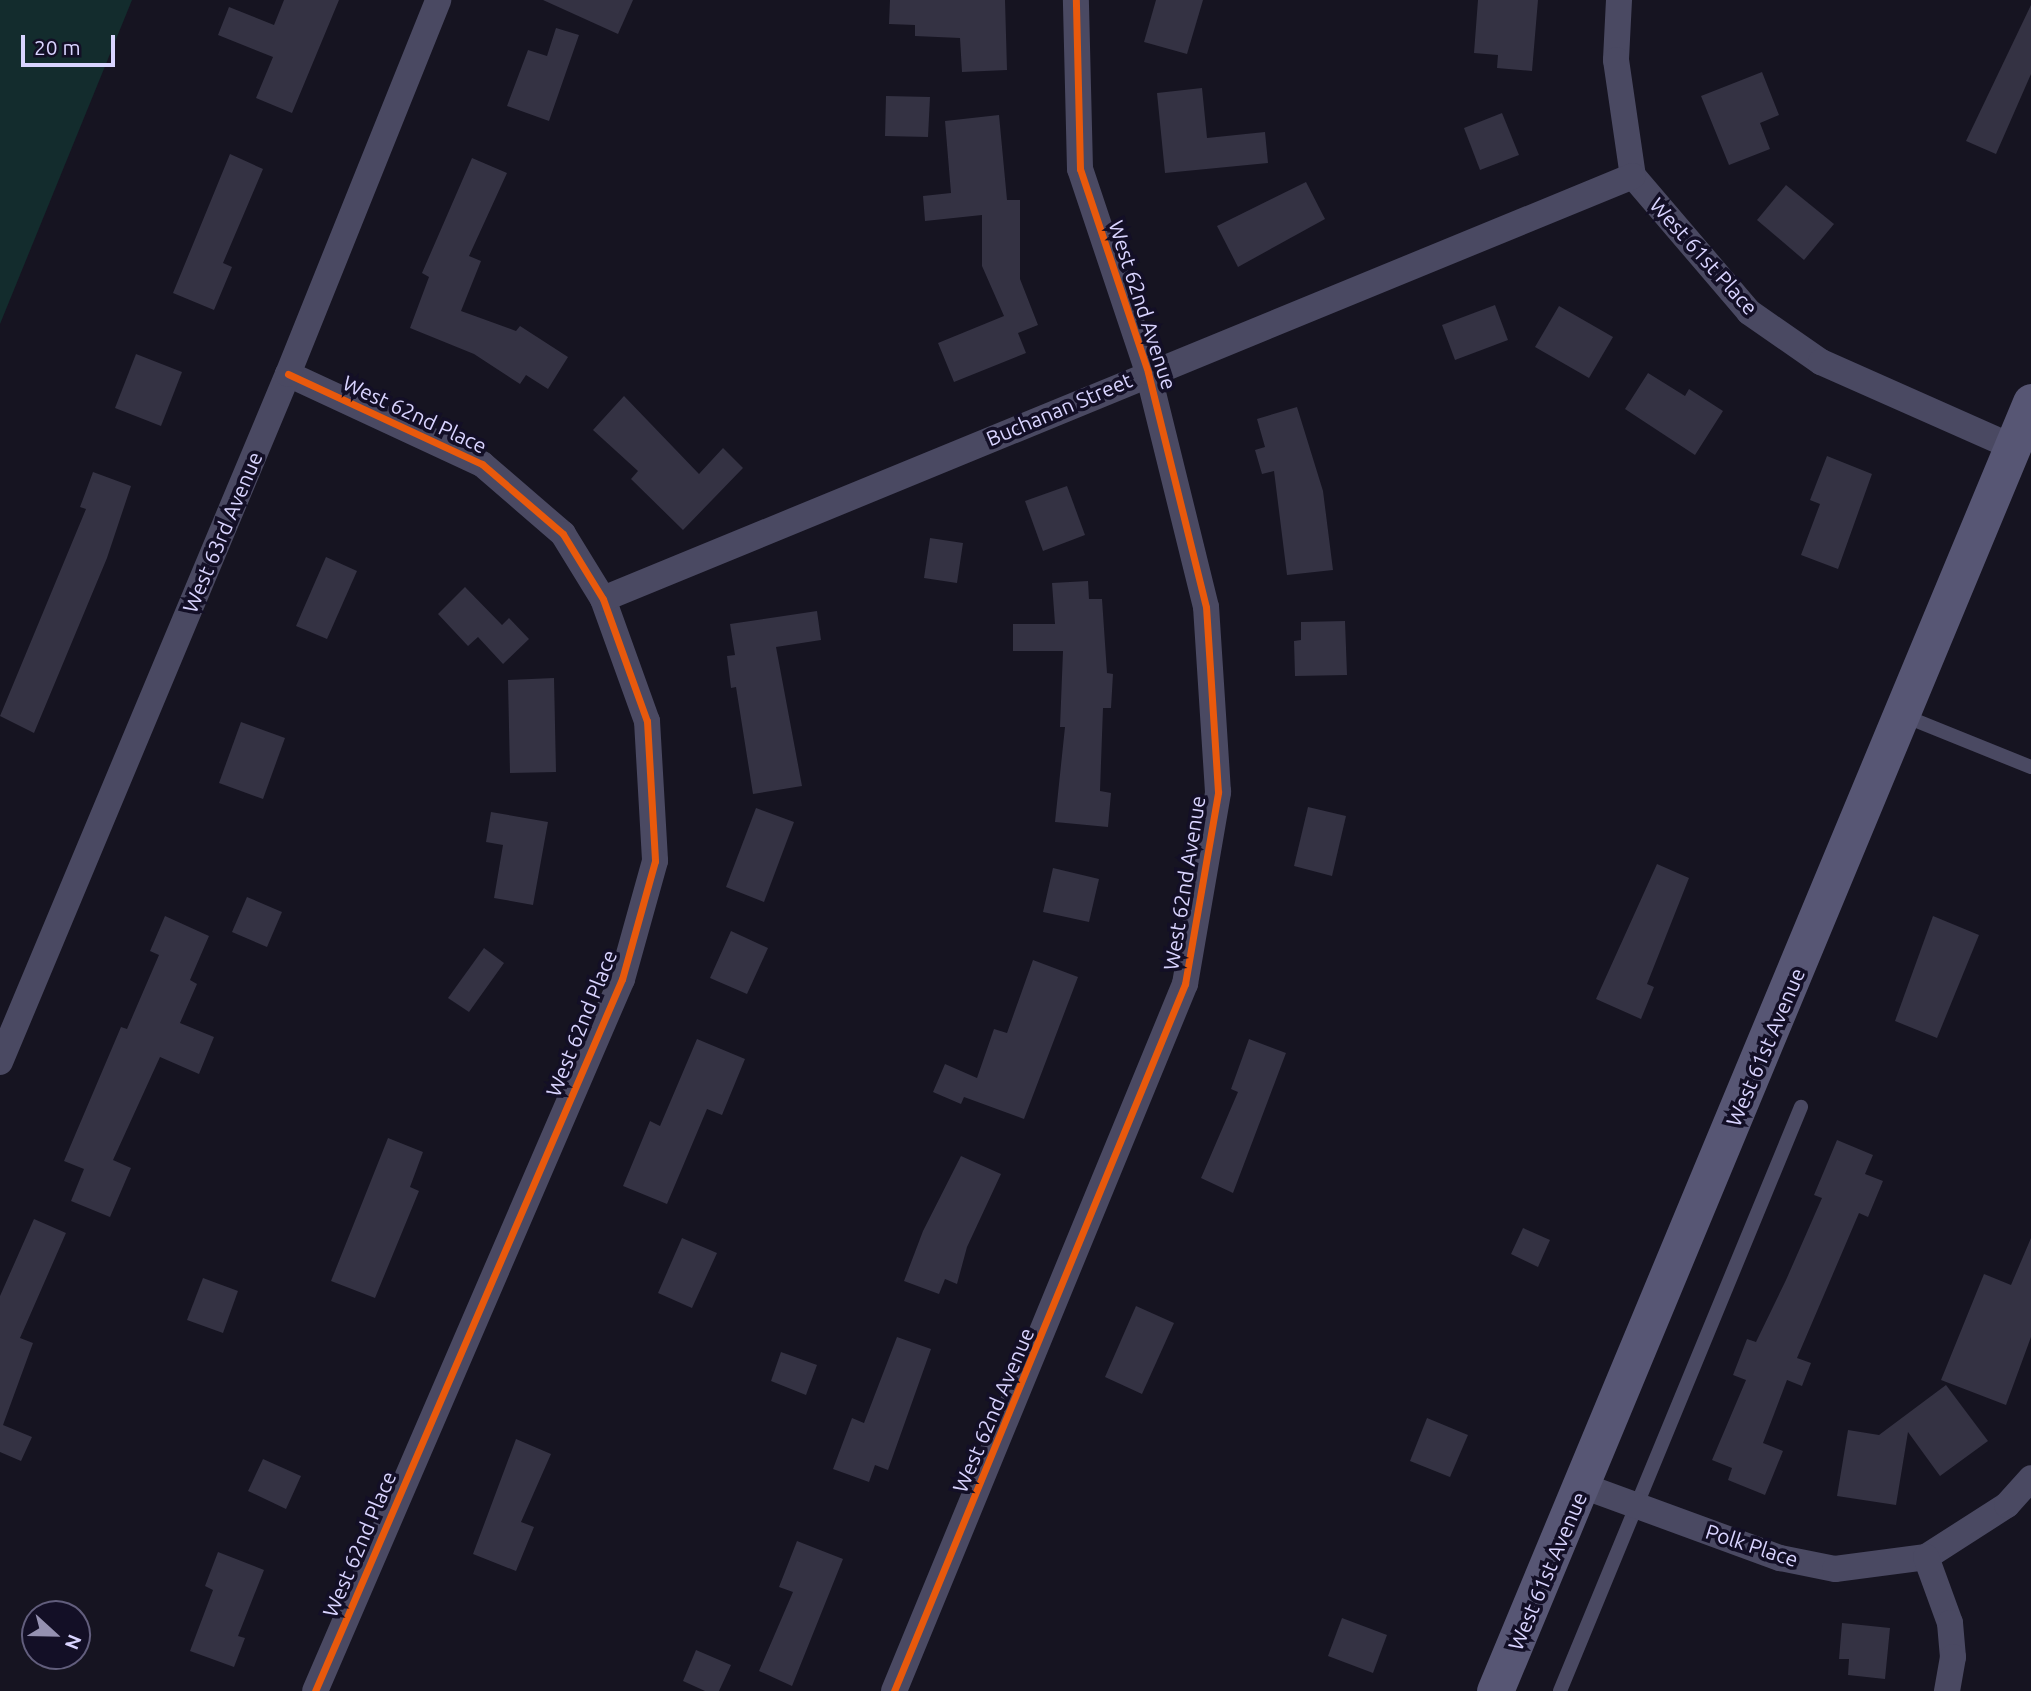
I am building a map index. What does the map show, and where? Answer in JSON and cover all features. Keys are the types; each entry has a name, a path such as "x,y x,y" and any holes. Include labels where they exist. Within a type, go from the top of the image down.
{"main road":[{"name":"West 61st Avenue","path":"1495,1691 1583,1486 2031,402"}],"street":[{"name":"West 63rd Avenue","path":"0,1062 288,374 438,0"},
{"name":"West 62nd Avenue","path":"894,1691 1185,984 1218,792 1206,607 1149,372 1080,169 1076,0"},
{"path":"1619,0 1616,60 1633,176"},
{"name":"Buchanan Street","path":"603,599 1149,372 1633,176"},
{"name":"West 61st Place","path":"1633,176 1749,312 1821,362 2013,447"},
{"name":"West 62nd Place","path":"288,374 482,464 563,534 603,599 647,721 654,861 622,979 315,1691"},
{"path":"1947,1691 1953,1657 1950,1623 1926,1557 2007,1506 2031,1478"},
{"name":"Polk Place","path":"1583,1486 1780,1558 1835,1569 1926,1557"}],"lane":[{"path":"1902,715 2031,766"},
{"path":"1560,1691 1801,1107"}],"green space":[{"path":"0,0 132,0 0,324"}],"building":[{"path":"284,0 339,0 292,113 256,98 273,57 218,35 229,7 274,25"},
{"path":"543,0 633,0 618,34"},
{"path":"890,0 1005,0 1007,70 962,72 960,38 915,36 915,25 889,24"},
{"path":"1156,0 1203,0 1187,54 1144,42"},
{"path":"1478,0 1538,0 1532,71 1497,68 1498,55 1474,53"},
{"path":"2031,5 2031,74 1996,154 1966,141"},
{"path":"556,28 579,35 549,121 507,106 528,50 547,56"},
{"path":"1762,72 1779,115 1760,123 1770,149 1729,165 1701,96"},
{"path":"1202,88 1207,138 1265,132 1268,163 1165,173 1157,93"},
{"path":"886,96 930,97 928,137 885,136"},
{"path":"1502,113 1519,155 1480,170 1464,128"},
{"path":"999,115 1007,200 1020,200 1020,279 1038,325 1018,333 1026,353 954,382 938,343 1004,316 982,266 982,215 925,221 923,196 951,193 945,121"},
{"path":"230,154 263,169 223,263 232,267 214,310 173,293"},
{"path":"472,158 507,173 469,256 481,261 461,311 516,331 520,326 568,357 548,389 526,375 520,384 474,354 410,328 429,277 422,273"},
{"path":"1306,182 1325,219 1238,267 1217,226"},
{"path":"1786,185 1834,224 1804,260 1757,220"},
{"path":"1495,305 1508,340 1455,360 1442,325"},
{"path":"1559,306 1613,337 1589,378 1535,347"},
{"path":"136,354 182,372 161,426 115,408"},
{"path":"1648,373 1685,396 1689,389 1723,411 1695,455 1625,409"},
{"path":"624,396 699,474 723,448 743,468 683,530 631,479 638,471 593,430"},
{"path":"1297,407 1323,491 1333,570 1287,575 1274,471 1262,474 1255,450 1265,447 1257,419"},
{"path":"1827,456 1872,474 1838,569 1801,555 1820,504 1810,500"},
{"path":"93,472 131,486 107,558 34,733 0,716 86,509 80,507"},
{"path":"1067,486 1085,535 1043,551 1025,501"},
{"path":"930,538 963,543 957,583 924,578"},
{"path":"326,557 357,571 327,639 296,626"},
{"path":"1088,581 1089,599 1102,599 1107,673 1113,674 1111,708 1103,708 1100,791 1111,793 1108,827 1055,822 1065,727 1060,727 1063,651 1013,651 1013,624 1055,624 1052,583"},
{"path":"465,587 502,625 509,618 529,639 503,664 478,637 468,646 438,614"},
{"path":"817,611 821,640 776,647 802,786 753,794 736,687 731,688 727,656 735,655 730,624"},
{"path":"1345,621 1347,675 1295,676 1294,641 1301,640 1301,622"},
{"path":"554,678 556,772 510,773 508,680"},
{"path":"241,722 285,738 263,799 219,783"},
{"path":"1308,807 1346,816 1332,876 1294,866"},
{"path":"756,808 794,822 764,902 726,887"},
{"path":"491,812 548,822 533,905 494,898 503,845 486,842"},
{"path":"1657,864 1689,878 1647,984 1654,987 1641,1019 1596,999"},
{"path":"1053,868 1099,879 1089,922 1043,912"},
{"path":"247,897 282,912 267,947 232,932"},
{"path":"165,916 209,936 190,980 197,984 180,1023 214,1037 199,1074 160,1057 113,1160 131,1168 110,1217 71,1201 84,1169 64,1161 121,1027 127,1029 159,955 150,951"},
{"path":"1933,916 1979,935 1937,1038 1895,1021"},
{"path":"731,931 768,948 747,994 710,978"},
{"path":"484,948 504,963 469,1012 448,998"},
{"path":"1033,960 1078,977 1024,1119 964,1097 961,1104 933,1092 945,1064 977,1078 994,1029 1007,1033"},
{"path":"697,1039 745,1059 722,1115 707,1109 667,1204 623,1186 650,1121 660,1126"},
{"path":"1249,1039 1286,1053 1233,1193 1201,1178 1238,1092 1231,1089"},
{"path":"388,1138 423,1152 410,1187 419,1191 375,1298 331,1281"},
{"path":"1837,1140 1873,1155 1865,1174 1883,1181 1868,1217 1859,1213 1797,1358 1811,1363 1802,1386 1787,1380 1763,1443 1783,1451 1765,1495 1728,1480 1732,1468 1712,1460 1746,1380 1733,1375 1747,1339 1756,1342 1786,1280 1822,1198 1814,1195"},
{"path":"961,1156 1001,1174 967,1247 957,1284 945,1279 939,1294 904,1281 923,1231"},
{"path":"34,1219 66,1233 20,1338 33,1343 3,1425 32,1437 21,1461 0,1452 0,1296"},
{"path":"1523,1228 1550,1240 1538,1267 1511,1254"},
{"path":"682,1238 717,1253 692,1308 658,1293"},
{"path":"2031,1238 2031,1337 2006,1405 1941,1380 1984,1274 2011,1285"},
{"path":"203,1278 238,1291 223,1333 187,1320"},
{"path":"1136,1306 1174,1323 1142,1394 1105,1377"},
{"path":"897,1337 931,1349 888,1470 875,1465 869,1482 833,1469 852,1418 864,1423"},
{"path":"781,1352 817,1365 806,1395 771,1381"},
{"path":"1946,1385 1988,1441 1940,1476 1908,1432 1896,1505 1837,1496 1848,1430 1879,1435"},
{"path":"1427,1418 1468,1435 1450,1477 1410,1461"},
{"path":"516,1439 551,1454 521,1522 534,1527 516,1571 473,1554"},
{"path":"263,1459 301,1476 286,1509 248,1491"},
{"path":"797,1541 843,1559 792,1686 759,1671 793,1592 779,1587"},
{"path":"218,1552 264,1570 238,1636 245,1638 234,1667 190,1651 213,1590 205,1586"},
{"path":"1342,1618 1387,1635 1373,1673 1328,1656"},
{"path":"1842,1623 1890,1628 1885,1679 1848,1675 1849,1659 1839,1659"},
{"path":"696,1650 731,1665 719,1691 705,1691 683,1681"}],"cycle path":[{"path":"894,1691 1185,984 1218,792 1206,607 1148,372 1080,169 1076,0"},
{"path":"288,374 482,464 563,534 603,599 647,721 655,861 622,979 315,1691"}]}
